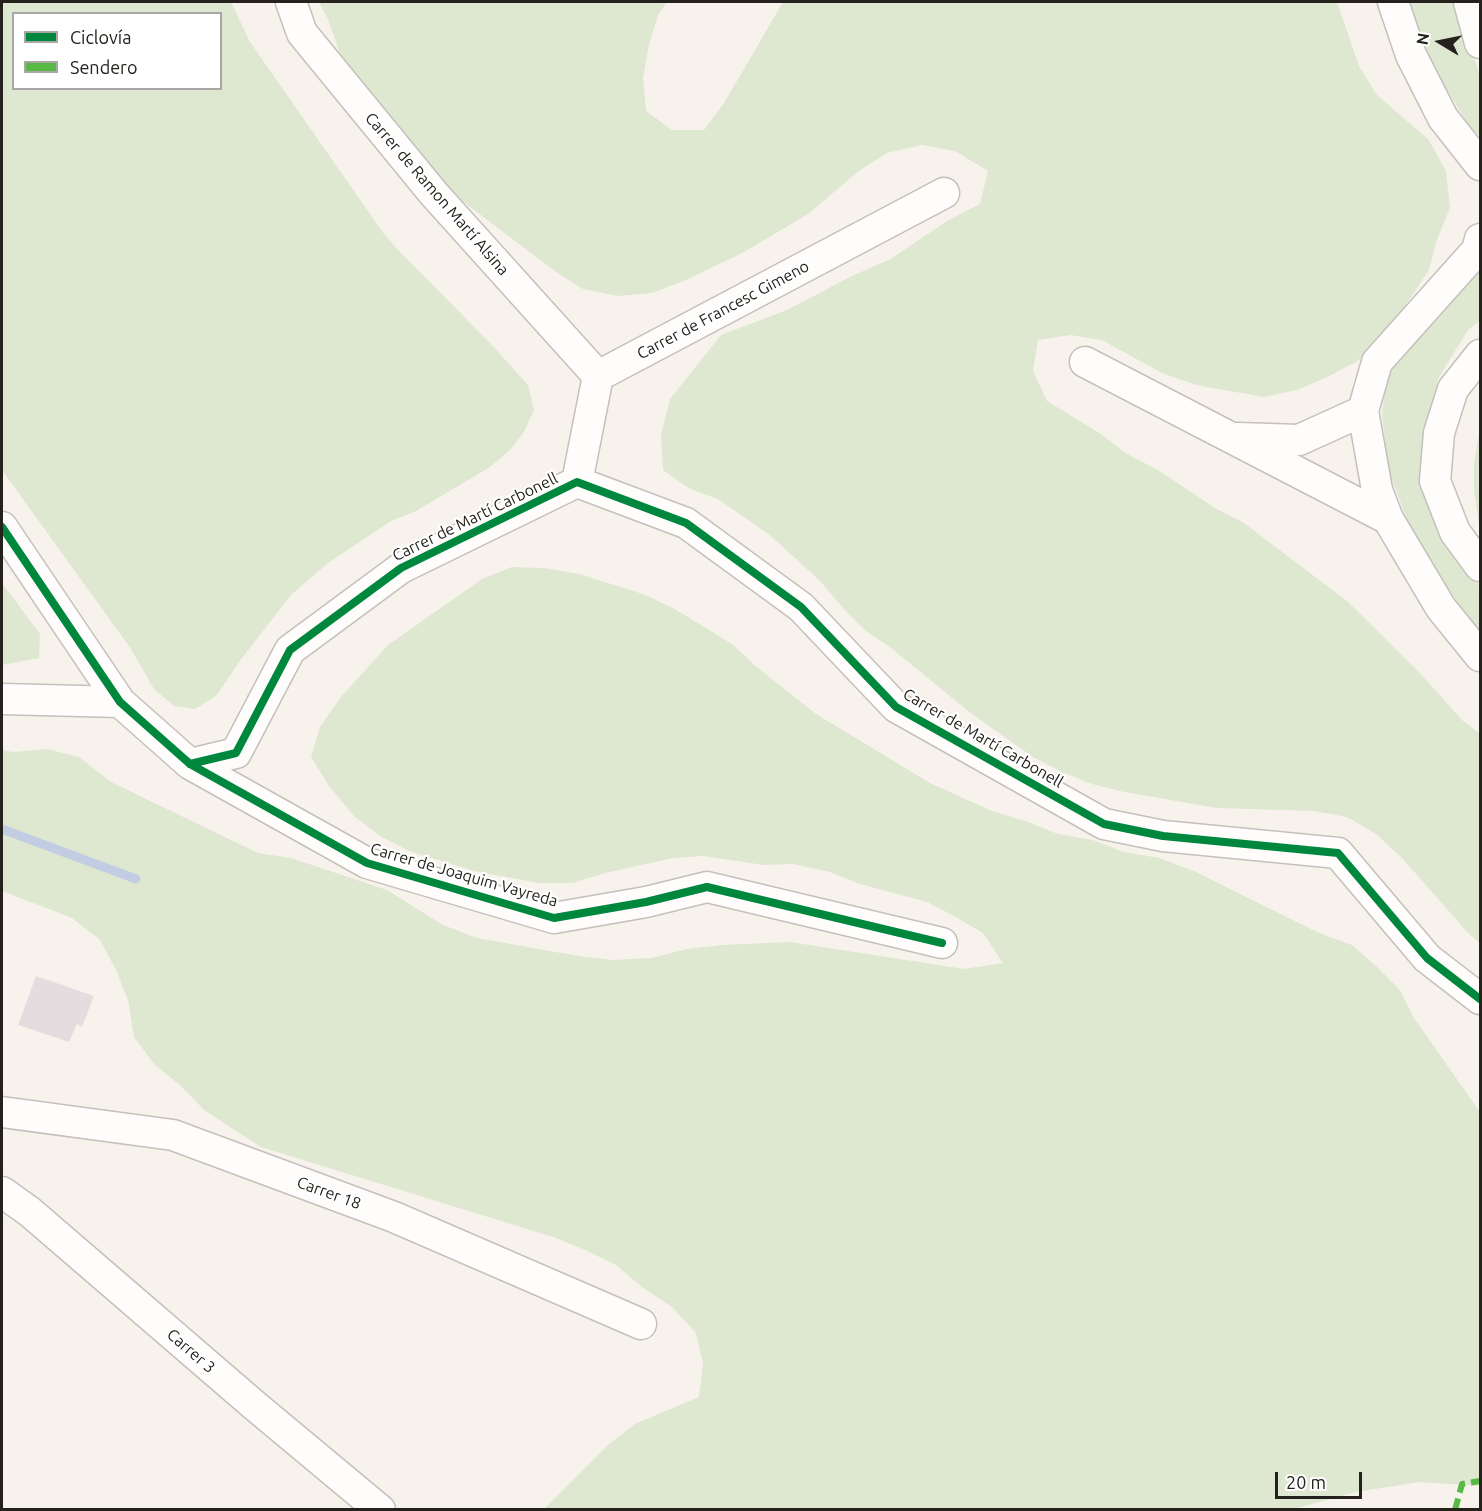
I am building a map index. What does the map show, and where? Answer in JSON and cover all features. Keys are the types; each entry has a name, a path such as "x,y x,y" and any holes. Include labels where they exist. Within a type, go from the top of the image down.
{"street":[{"name":"Carrer de Ramon Martí Alsina","path":"291,2 302,33 309,42 434,194 598,376"},
{"path":"1393,2 1411,55 1443,118 1480,165"},
{"path":"1469,2 1480,43"},
{"name":"Carrer de Francesc Gimeno","path":"598,376 944,193"},
{"path":"1480,239 1477,250 1377,362 1363,411 1377,490 1388,519 1441,608 1480,656"},
{"path":"1480,355 1453,388 1439,434 1435,481 1455,532 1480,566"},
{"path":"1085,362 1388,519"},
{"path":"577,482 598,376"},
{"path":"1228,438 1299,440 1363,411"},
{"name":"Carrer de Martí Carbonell","path":"190,764 236,753 290,650 400,567 577,482 686,523 801,607 896,707 1104,824 1163,836 1338,853 1427,958 1480,999"},
{"name":"Carrer de Joaquim Vayreda","path":"2,527 120,702 190,764 367,863 554,918 646,902 707,887 942,943"},
{"path":"2,699 120,702"},
{"name":"Carrer 18","path":"2,1112 173,1135 394,1217 641,1324"},
{"name":"Carrer 3","path":"2,1192 30,1212 254,1405 380,1509"}],"green space":[{"path":"2,2 231,2 250,42 384,234 528,385 534,410 524,432 511,449 490,467 416,511 391,521 328,563 291,595 216,696 195,709 174,706 154,689 131,649 2,470"},
{"path":"319,2 667,2 658,15 649,45 643,78 646,111 672,130 704,130 724,103 783,2 1337,2 1359,66 1377,95 1429,140 1446,171 1450,208 1436,242 1429,270 1383,339 1356,362 1325,378 1297,390 1264,397 1196,385 1162,373 1102,340 1070,335 1038,340 1033,371 1047,401 1101,434 1127,454 1158,470 1215,508 1244,523 1347,601 1418,671 1462,720 1480,734 1480,943 1469,934 1402,858 1376,834 1347,817 1314,811 1217,808 1124,792 1092,784 1033,757 972,714 891,648 866,631 820,581 771,536 718,499 690,489 663,470 661,435 670,399 721,335 787,310 854,275 889,260 947,221 980,204 988,171 955,151 922,145 887,153 860,170 808,214 744,252 686,280 652,293 618,296 583,289 556,272 391,147 355,87"},
{"path":"1410,2 1454,2 1480,75 1480,137 1468,124 1441,80 1416,31"},
{"path":"1480,265 1480,321 1468,330 1438,379 1427,428 1420,485 1450,547 1480,587 1480,631 1460,606 1413,536 1388,469 1382,415 1387,372"},
{"path":"1480,427 1480,531 1474,491 1474,464"},
{"path":"512,567 544,568 579,574 643,594 673,608 732,644 816,714 930,783 992,811 1058,834 1093,840 1124,852 1159,858 1194,871 1319,933 1352,945 1376,966 1400,990 1414,1018 1480,1112 1480,1486 1419,1482 1356,1492 1290,1510 544,1509 608,1445 635,1424 699,1397 703,1364 696,1333 672,1307 642,1287 616,1265 583,1249 553,1237 261,1147 204,1110 181,1086 155,1065 134,1037 128,1000 116,970 100,940 72,918 2,891 2,750 13,752 47,749 79,757 111,782 258,853 291,858 387,890 443,925 477,938 613,960 651,958 687,949 722,945 790,942 964,969 1003,963 983,933 954,916 927,902 860,884 830,872 793,864 764,865 703,856 673,858 605,873 573,883 539,883 474,871 409,851 380,836 354,816 329,786 311,757 320,727 341,697 388,645 482,579"},
{"path":"2,583 40,634 39,658 2,665"}],"building":[{"path":"36,976 94,996 82,1027 77,1024 69,1042 18,1025"}],"waterway":[{"path":"2,829 136,879"}],"marked path":[{"path":"1455,1510 1462,1484 1480,1481"}],"cycle path":[{"path":"190,764 236,753 290,650 401,568 577,482 686,523 801,607 896,707 1104,824 1163,836 1338,853 1427,958 1480,999"},
{"path":"2,527 120,702 190,764 367,863 554,918 646,902 707,887 942,943"}]}
